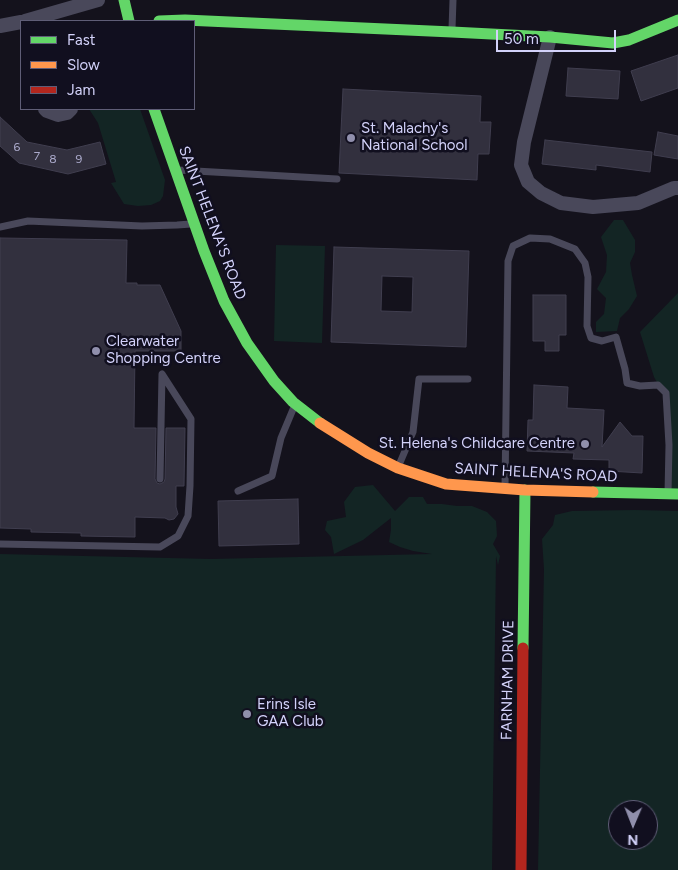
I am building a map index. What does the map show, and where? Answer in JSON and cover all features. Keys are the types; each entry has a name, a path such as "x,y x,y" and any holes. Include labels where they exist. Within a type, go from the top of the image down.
{"street":[{"path":"30,20 98,0"},
{"path":"124,0 129,20"},
{"path":"195,20 550,37 613,43 629,40 678,20"},
{"path":"0,26 20,23"},
{"path":"550,37 524,142 521,164 528,182 541,193 561,203 592,206 638,202 678,188"},
{"path":"46,110 58,115 67,113 70,110"},
{"name":"SAINT HELENA'S ROAD","path":"154,110 194,224 224,301 247,343 274,381 295,404 324,426 368,453 398,468 446,484 524,490 673,493"},
{"name":"FARNHAM DRIVE","path":"521,870 524,490"}],"lane":[{"path":"452,32 453,0"},
{"path":"175,170 337,180"},
{"path":"0,227 28,222 142,226 194,224"},
{"path":"505,488 508,261 513,246 530,238 550,239 575,249 585,263 588,277 587,326 591,338 602,342 616,338 627,383 640,386 658,385 666,393 673,493"},
{"path":"0,544 160,547 178,536 188,516 191,419 162,374 160,479"},
{"path":"398,468 414,432 419,379 468,379"},
{"path":"238,491 272,476 281,438 295,404"}],"shaded area":[{"path":"90,110 140,110 165,180 163,196 160,201 151,205 124,204 111,183 116,182 98,123"},
{"path":"614,220 623,220 635,240 635,252 630,263 637,296 629,309 620,318 617,331 596,332 596,322 604,314 606,298 597,289 606,272 607,255 601,237"},
{"path":"276,245 325,246 322,343 274,341"},
{"path":"678,293 678,492 670,492 668,402 654,377 640,332"},
{"name":"Erins Isle GAA Club","path":"373,485 395,511 409,497 423,497 427,504 472,506 487,512 496,521 497,536 493,544 500,556 498,565 496,556 492,870 0,870 0,554 211,559 432,554 413,551 389,542 391,518 363,540 334,554 331,537 325,530 327,521 346,517 344,502 355,487"},
{"path":"572,511 678,511 678,870 538,870 544,569 542,539 553,525 555,515"}],"building":[{"path":"678,55 678,88 641,101 631,71"},
{"path":"568,68 620,71 618,99 566,96"},
{"path":"343,89 481,96 480,122 491,122 489,154 478,154 477,180 339,173"},
{"path":"0,117 27,142 67,150 100,142 106,164 68,174 19,163 0,146"},
{"path":"658,132 678,136 678,159 654,155"},
{"path":"545,140 652,152 650,172 596,165 596,170 542,164"},
{"path":"0,238 127,240 126,283 160,285 181,331 181,351 135,351 134,428 156,428 155,479 160,484 165,479 166,428 185,428 184,486 176,486 178,514 174,519 135,517 135,537 81,536 81,533 31,532 31,529 0,528"},
{"path":"334,247 469,251 466,347 331,342","holes":["382,276 413,277 412,312 381,311"]},
{"path":"533,295 566,295 566,335 559,335 559,351 545,351 545,341 533,341"},
{"name":"St. Helena's Childcare Centre","path":"534,385 568,387 567,408 604,410 602,447 620,422 632,436 643,436 642,473 609,471 609,460 573,459 574,453 527,451 528,420 533,420"},
{"path":"298,499 299,544 219,546 218,501"}],"traffic: fast":[{"path":"124,0 129,20"},
{"path":"195,20 550,37 613,43 629,40 678,20"},
{"path":"154,110 204,251 224,301 247,343 274,381 293,402 320,423"},
{"path":"523,648 525,490"},
{"path":"593,492 678,494"}],"traffic: slow":[{"path":"320,423 368,453 398,468 446,484 525,490 593,492"}],"traffic: jam":[{"path":"521,870 523,648"}],"place":[{"name":"St. Malachy's National School","path":"351,138"},
{"name":"Clearwater Shopping Centre","path":"96,351"},
{"name":"St. Helena's Childcare Centre","path":"585,444"},
{"name":"Erins Isle GAA Club","path":"247,714"}]}
